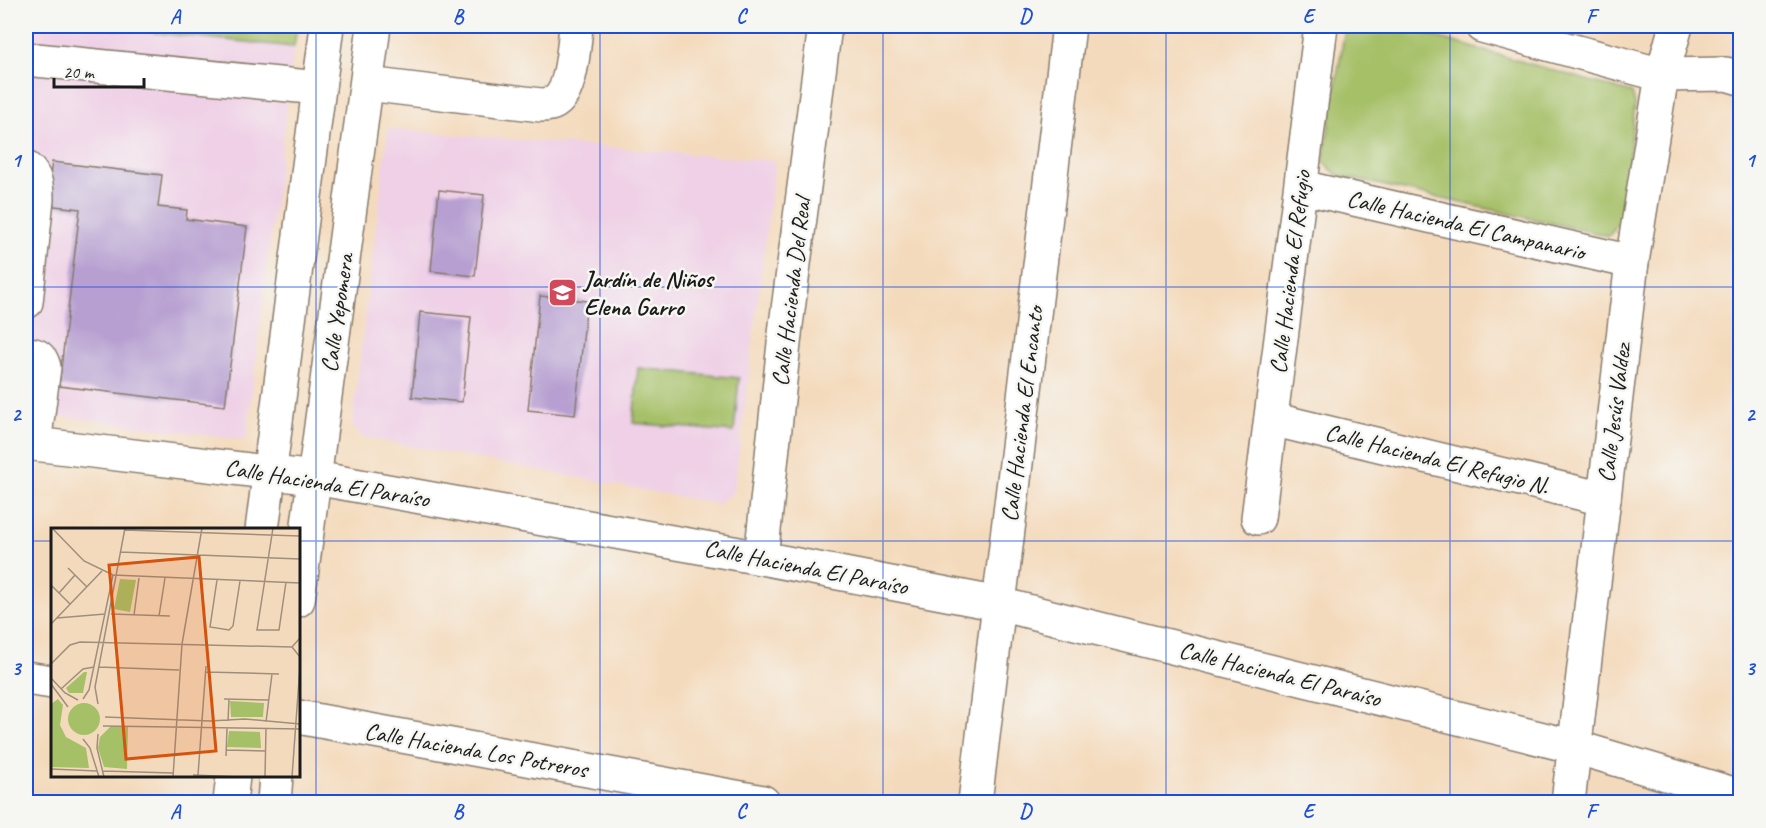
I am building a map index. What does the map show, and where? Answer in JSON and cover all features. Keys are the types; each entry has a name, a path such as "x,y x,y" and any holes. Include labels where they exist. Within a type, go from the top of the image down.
{"street":[{"name":"Calle Yepomera","path":"262,528 327,26"},
{"name":"Calle Yepomera","path":"300,586 374,26"},
{"path":"367,84 549,105 557,101 570,73 576,26"},
{"name":"Calle Hacienda Del Real","path":"761,558 786,325 825,26"},
{"name":"Calle Hacienda El Encanto","path":"975,802 1069,26"},
{"name":"Calle Hacienda El Refugio","path":"1258,518 1322,26"},
{"path":"1482,26 1662,75 1733,76"},
{"path":"1668,28 1733,76"},
{"name":"Calle Jesús Valdez","path":"1568,802 1632,262 1668,28"},
{"path":"26,59 319,88"},
{"path":"26,168 33,176 37,186 27,283"},
{"name":"Calle Hacienda El Campanario","path":"1300,187 1632,262"},
{"path":"26,354 40,357 44,367 30,444"},
{"name":"Calle Hacienda El Refugio N.","path":"1271,418 1604,499"},
{"name":"Calle Hacienda El Paraíso","path":"30,444 315,478 761,558 999,604 1575,747 1740,796"},
{"path":"26,678 51,682"},
{"name":"Calle Hacienda Los Potreros","path":"300,717 724,799 762,802"},
{"path":"230,802 233,777"},
{"path":"274,802 276,777"}],"shaded area":[{"path":"26,26 87,26 294,47 246,440 26,412"},
{"name":"Jardín de Niños Elena Garro","path":"388,129 775,161 734,492 717,504 362,437 352,425"}],"green space":[{"path":"87,26 297,26 294,47"},
{"path":"1349,26 1398,26 1632,93 1635,104 1622,219 1609,236 1337,175 1323,161 1345,29"},
{"path":"638,368 739,378 734,432 633,423"}],"building":[{"path":"52,162 162,175 158,207 187,210 186,219 247,227 225,406 59,386 80,209 46,205"},
{"path":"439,190 484,195 475,276 431,271"},
{"path":"540,296 587,301 575,415 528,410"},
{"path":"420,312 471,317 462,402 412,397"}],"place":[{"name":"Jardín de Niños Elena Garro","path":"563,293"}]}
